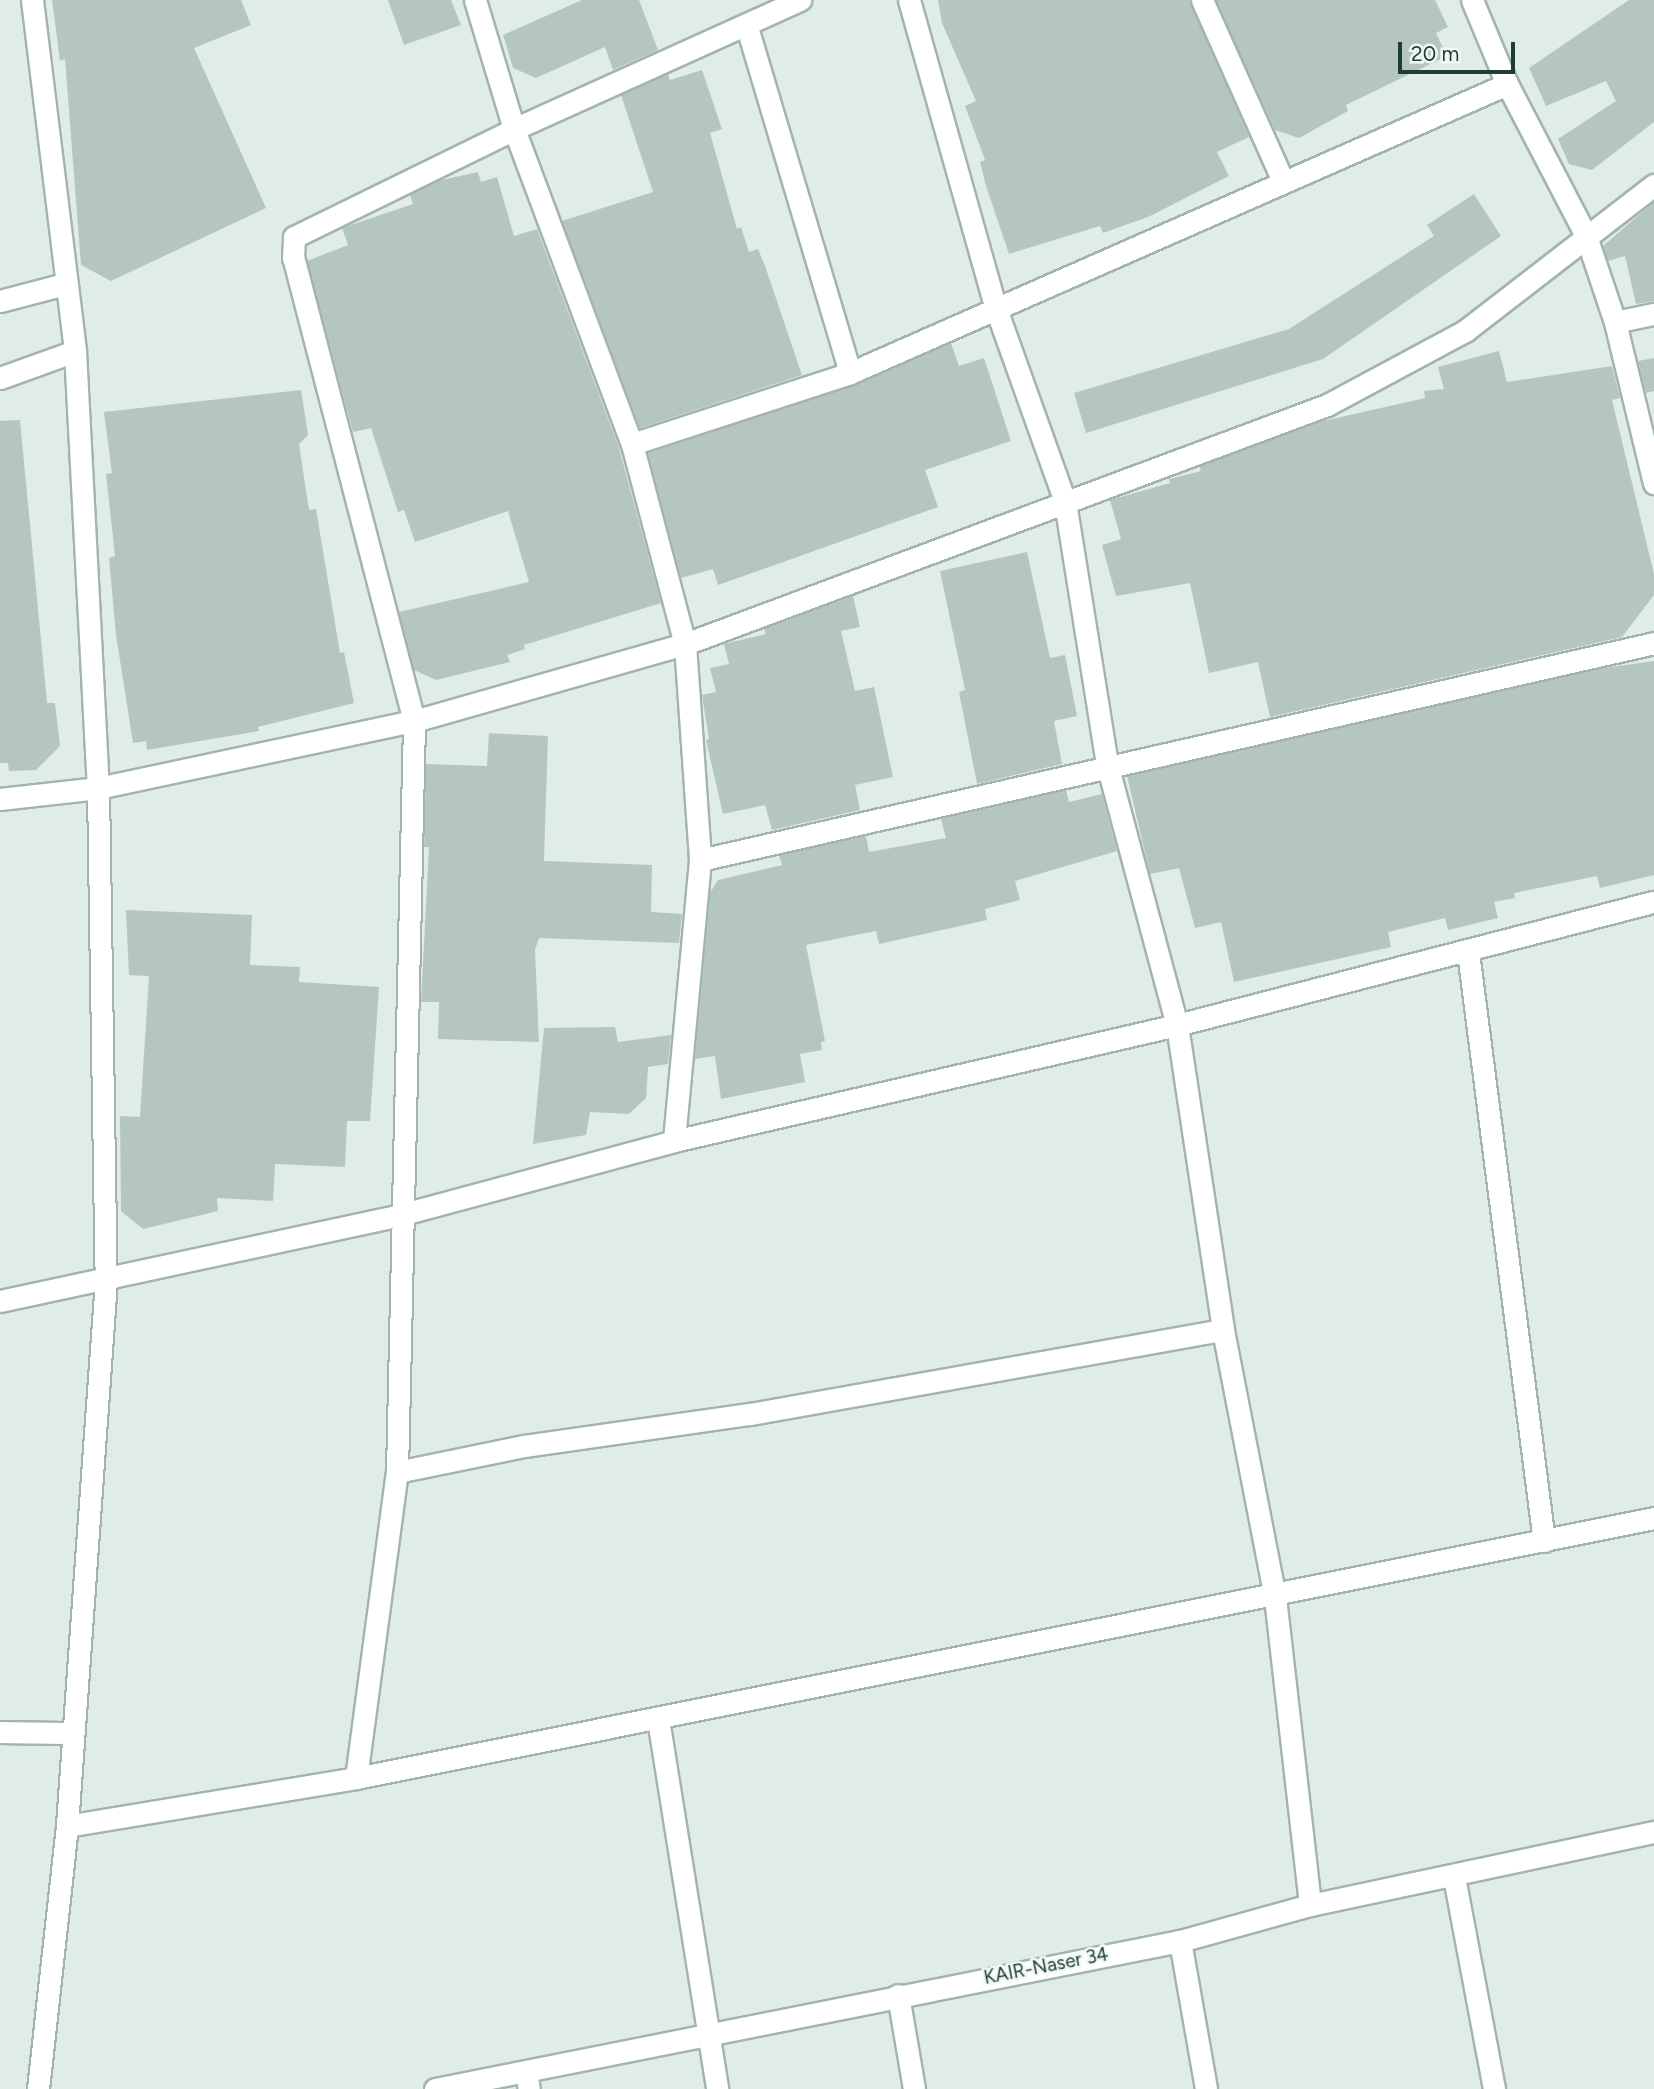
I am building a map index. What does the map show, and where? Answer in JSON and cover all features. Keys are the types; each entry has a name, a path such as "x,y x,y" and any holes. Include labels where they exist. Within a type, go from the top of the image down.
{"street":[{"path":"32,0 75,351 98,788 106,1280 71,1733 67,1826 38,2089"},
{"path":"475,0 513,128 632,444 685,644 700,860 674,1141"},
{"path":"356,1778 397,1472 400,1215 414,721 293,258 294,237 513,128 747,27 800,0"},
{"path":"909,0 995,306 1065,502 1107,764 1177,1025 1223,1330 1275,1597 1310,1905"},
{"path":"1202,0 1283,181"},
{"path":"1472,0 1507,84 1586,236 1615,322 1654,483"},
{"path":"747,27 850,373"},
{"path":"632,444 850,373 995,306 1507,84"},
{"path":"0,799 98,788 414,721 685,644 1327,405 1420,358 1465,331 1654,185"},
{"path":"0,301 65,284"},
{"path":"1615,322 1654,314"},
{"path":"0,378 75,351"},
{"path":"700,860 1107,764 1654,643"},
{"path":"0,1301 400,1215 674,1141 1177,1025 1654,902"},
{"path":"1468,952 1544,1541"},
{"path":"397,1472 524,1446 750,1414 1223,1330"},
{"path":"67,1826 356,1778 1275,1597 1654,1518"},
{"path":"658,1719 718,2089"},
{"path":"0,1732 71,1733"},
{"name":"KAIR-Naser 34","path":"435,2089 527,2080 707,2034 1180,1941 1310,1905 1454,1877 1654,1832"},
{"path":"1454,1877 1494,2089"},
{"path":"1180,1941 1206,2089"},
{"path":"898,1995 914,2089"}],"building":[{"path":"52,0 241,0 251,25 194,48 266,208 111,281 81,265 65,59 60,61"},
{"path":"388,0 451,0 461,25 404,45"},
{"path":"582,0 639,0 658,50 613,70 605,47 536,78 513,68 503,35"},
{"path":"938,0 1189,0 1249,137 1217,152 1229,176 1148,217 1103,233 1100,226 1009,254 986,186 980,162 985,160 965,106 976,101 942,23"},
{"path":"1216,0 1435,0 1448,27 1436,33 1447,56 1346,105 1348,111 1299,138 1275,130"},
{"path":"1629,0 1654,0 1654,122 1592,170 1569,164 1558,139 1616,101 1606,81 1546,106 1529,68"},
{"path":"702,70 722,129 710,133 737,229 741,227 749,252 758,249 802,375 640,428 562,221 653,192 621,95 668,74 670,80"},
{"path":"478,172 481,182 497,177 514,236 537,229 619,448 661,603 524,645 525,649 507,655 510,662 436,680 414,670 399,612 529,582 508,511 415,542 404,510 398,512 371,428 353,432 307,261 348,245 342,228 413,204 410,195 437,181"},
{"path":"1474,194 1501,236 1323,359 1086,433 1074,393 1289,329 1434,236 1427,225"},
{"path":"1654,202 1654,301 1636,304 1625,256 1608,261 1603,246"},
{"path":"951,343 959,366 984,358 1011,441 925,470 938,507 718,585 713,569 681,578 648,453 854,385"},
{"path":"1499,351 1507,382 1612,366 1620,398 1612,400 1654,574 1654,595 1622,637 1270,717 1258,662 1209,673 1190,583 1116,596 1102,545 1121,539 1110,500 1170,483 1169,479 1201,471 1199,466 1319,422 1425,398 1424,391 1444,389 1438,367"},
{"path":"1654,358 1654,391 1646,393 1638,361"},
{"path":"301,390 308,435 299,444 309,510 316,509 340,653 344,652 354,703 258,727 259,731 147,750 146,741 133,743 116,635 109,558 115,556 106,474 112,473 104,412"},
{"path":"20,420 47,703 55,703 60,746 36,770 9,771 8,763 0,763 0,421"},
{"path":"1027,552 1050,658 1065,655 1077,716 1054,721 1062,764 977,784 959,692 965,690 940,571"},
{"path":"853,596 860,627 841,631 855,691 874,687 893,777 855,785 860,810 772,830 765,805 723,814 706,740 709,739 702,695 716,692 710,668 729,664 724,644 766,634 764,629"},
{"path":"1654,661 1654,875 1600,888 1597,876 1514,893 1515,898 1494,902 1498,918 1448,930 1445,918 1388,932 1391,947 1234,982 1221,922 1195,928 1179,868 1150,874 1127,776 1597,669"},
{"path":"489,733 548,736 544,861 652,865 651,912 682,914 679,943 539,938 535,950 539,1042 438,1039 439,1002 421,1002 429,847 424,847 426,764 487,766"},
{"path":"1066,790 1069,802 1102,794 1117,851 1015,881 1020,900 985,909 987,920 879,944 876,931 806,945 825,1041 821,1042 822,1050 800,1054 805,1082 721,1099 715,1056 695,1059 710,893 718,880 782,865 779,855 866,836 869,852 946,838 941,819"},
{"path":"126,910 252,915 250,965 300,967 299,982 379,987 370,1121 347,1121 345,1167 275,1164 273,1201 217,1198 218,1211 143,1229 121,1211 120,1116 140,1117 149,976 129,975"},
{"path":"615,1027 618,1042 671,1035 668,1064 648,1067 646,1098 629,1114 590,1112 586,1135 533,1144 544,1028"}]}
